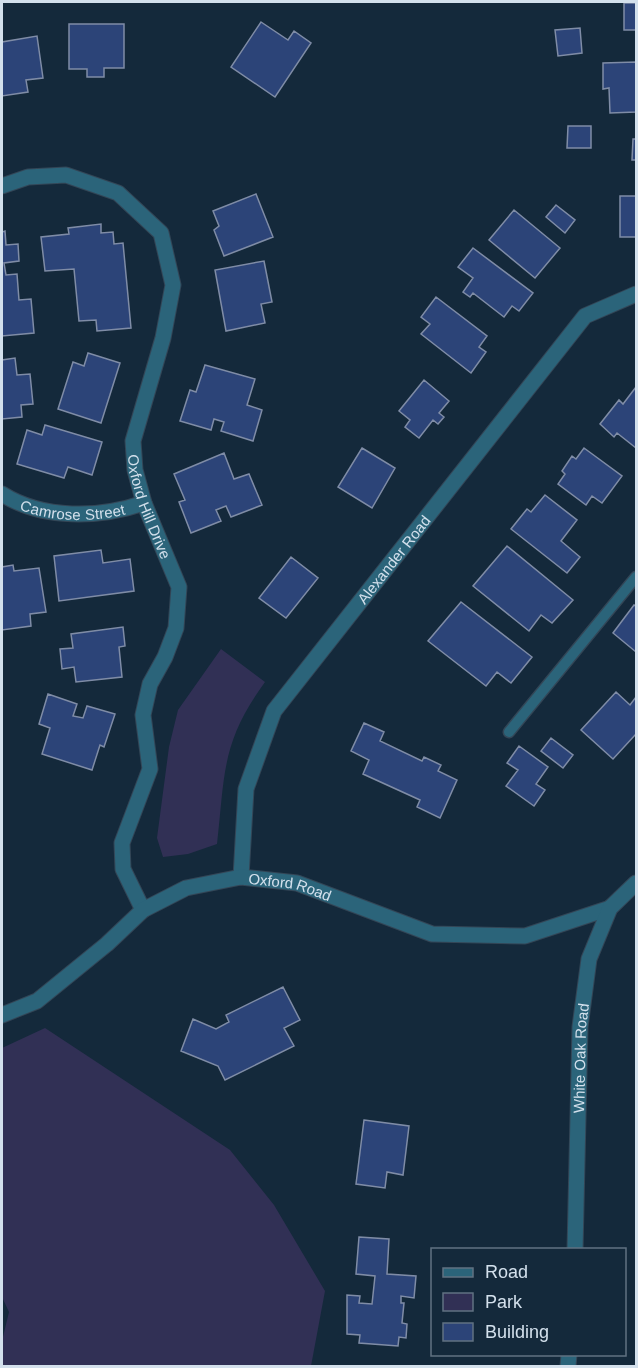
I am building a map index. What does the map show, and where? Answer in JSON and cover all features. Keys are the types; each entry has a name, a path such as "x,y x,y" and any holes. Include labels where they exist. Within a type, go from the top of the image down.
{"street":[{"name":"Oxford Hill Drive","path":"2,186 28,177 66,175 118,192 160,233 173,285 163,338 133,441 135,471 144,503 179,587 176,628 165,657 150,684 143,716 150,769 122,843 123,869 143,910"},
{"name":"Alexander Road","path":"241,877 246,789 274,711 585,316 636,294"},
{"name":"Camrose Street","path":"2,494 42,510 90,514 118,512 144,503"},
{"name":"Oxford Road","path":"2,1015 37,1001 107,944 143,910 186,888 241,877 297,883 432,934 525,936 610,908"},
{"name":"White Oak Road","path":"575,1248 580,1027 589,959 610,908 636,883"}],"lane":[{"path":"508,732 636,577"}],"green space":[{"path":"221,649 265,682 240,723 233,741 224,778 217,844 188,854 163,857 157,838 169,747 178,710"},
{"path":"45,1028 230,1150 274,1205 325,1291 311,1366 2,1366 2,1341 9,1312 2,1297 2,1048"}],"building":[{"path":"624,3 636,3 636,30 624,30"},
{"path":"261,22 288,40 294,31 311,43 275,97 231,67"},
{"path":"69,24 124,24 124,68 104,68 104,77 87,77 87,69 69,69"},
{"path":"580,28 582,53 558,56 555,30"},
{"path":"37,36 43,78 26,80 28,92 2,96 2,42"},
{"path":"636,62 636,112 610,113 609,88 603,89 603,63"},
{"path":"568,126 591,126 591,148 567,148"},
{"path":"633,139 636,139 636,160 632,160"},
{"path":"256,194 273,237 224,256 214,230 219,226 213,211"},
{"path":"620,196 636,196 636,237 620,237"},
{"path":"556,205 575,220 565,233 546,217"},
{"path":"514,210 560,248 535,278 489,240"},
{"path":"101,224 101,233 113,232 114,244 123,243 131,328 97,331 96,320 79,321 74,269 45,271 41,237 69,234 68,228"},
{"path":"5,231 6,245 18,244 19,261 4,263 6,275 17,274 19,300 31,299 34,333 2,336 2,232"},
{"path":"473,248 533,293 519,311 512,306 504,317 473,293 470,297 463,292 473,278 458,267"},
{"path":"264,261 272,302 261,304 265,323 226,331 215,270"},
{"path":"436,297 487,336 479,347 486,352 471,373 421,334 430,324 421,317"},
{"path":"88,353 120,363 101,423 58,409 73,362 84,366"},
{"path":"15,358 17,375 30,374 33,404 21,405 22,417 2,419 2,360"},
{"path":"205,365 255,379 247,405 262,410 253,441 221,431 224,422 214,419 211,430 180,421 190,390 196,392"},
{"path":"424,380 449,401 439,413 444,417 438,424 433,420 419,438 405,427 410,420 399,411"},
{"path":"636,387 636,448 617,433 614,437 600,424 619,400 623,404"},
{"path":"45,425 102,442 92,475 68,467 64,478 17,464 27,430 42,435"},
{"path":"362,448 395,468 372,508 338,487"},
{"path":"584,448 622,476 602,503 592,496 586,505 558,484 565,474 562,471 572,456 576,459"},
{"path":"224,453 234,479 249,474 262,505 231,517 226,506 216,510 221,521 191,533 179,502 185,500 174,474"},
{"path":"545,495 577,520 561,541 580,557 567,573 511,529 527,509 531,512"},
{"path":"507,546 573,600 552,623 541,615 529,631 473,586"},
{"path":"101,550 103,563 130,559 134,591 59,601 54,556"},
{"path":"291,557 318,578 286,618 259,598"},
{"path":"13,565 14,571 39,568 46,612 30,614 31,626 2,630 2,567"},
{"path":"461,602 532,657 511,683 497,672 486,686 428,641"},
{"path":"634,605 636,606 636,652 613,633"},
{"path":"123,627 125,646 119,647 122,677 76,682 74,667 62,669 60,649 73,648 71,634"},
{"path":"616,692 630,705 636,697 636,734 613,759 581,730"},
{"path":"48,694 77,704 73,716 83,718 87,706 115,714 104,747 100,745 92,770 42,754 50,728 39,724"},
{"path":"364,723 384,732 380,741 422,761 424,757 441,765 438,771 457,780 440,818 417,807 420,800 363,774 369,760 351,751"},
{"path":"551,738 573,755 563,768 541,751"},
{"path":"519,746 548,767 536,784 545,790 534,806 506,786 518,770 507,763"},
{"path":"283,987 300,1020 284,1028 294,1046 225,1080 218,1066 181,1051 193,1019 216,1029 229,1022 226,1015"},
{"path":"364,1120 409,1126 403,1175 387,1172 385,1188 356,1184"},
{"path":"359,1237 389,1239 387,1274 416,1276 414,1298 401,1296 401,1303 404,1303 402,1323 407,1324 406,1338 399,1337 398,1346 359,1343 360,1335 347,1334 347,1295 360,1296 359,1303 372,1304 375,1276 356,1274"}]}
